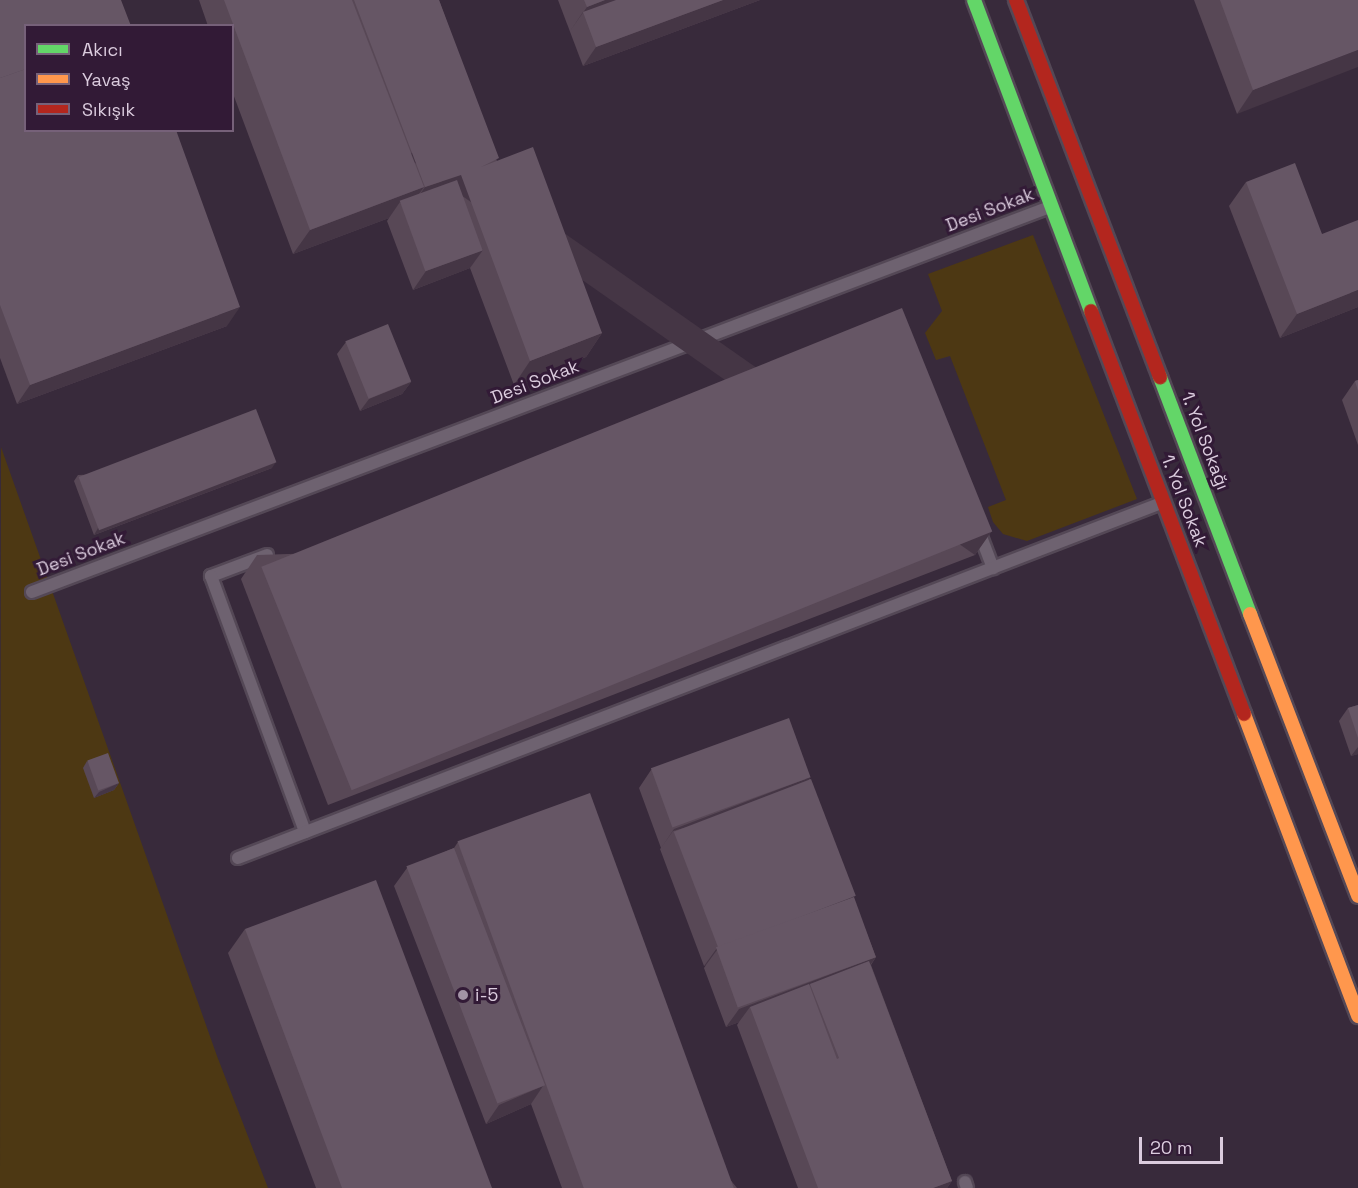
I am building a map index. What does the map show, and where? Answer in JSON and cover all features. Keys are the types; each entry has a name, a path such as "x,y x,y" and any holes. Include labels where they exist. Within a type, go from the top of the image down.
{"street":[{"name":"1. Yol Sokak","path":"974,0 1051,207 1166,502 1358,1016"},
{"name":"1. Yol Sokağı","path":"1016,0 1358,896"}],"lane":[{"name":"Desi Sokak","path":"32,592 1051,207"},
{"path":"238,858 1166,502"},
{"path":"971,512 993,568"},
{"path":"278,550 211,576 305,832"}],"shaded area":[{"path":"1033,235 1137,499 1027,541 1003,534 993,522 988,507 1006,500 950,356 936,360 925,333 942,311 928,274"},
{"path":"1,447 217,1056 268,1188 0,1188"}],"building":[{"path":"0,0 121,0 130,24 24,24 24,70 0,78"},
{"path":"224,0 352,0 424,187 310,230"},
{"path":"354,0 439,0 499,158 481,167 533,147 602,333 530,361 461,175 425,187"},
{"path":"584,0 605,0 587,7"},
{"path":"616,0 723,0 596,47 583,12"},
{"path":"1220,0 1358,0 1358,50 1253,90"},
{"path":"24,70 24,132 177,132 240,307 30,385 0,305 0,78"},
{"path":"1295,163 1322,234 1358,220 1358,290 1297,314 1246,182"},
{"path":"457,180 483,250 425,271 400,201"},
{"path":"902,308 992,531 352,790 261,567"},
{"path":"388,324 411,381 369,399 345,341"},
{"path":"256,409 276,462 99,530 79,477"},
{"path":"1358,705 1358,738 1348,708"},
{"path":"789,718 811,777 672,827 651,768"},
{"path":"108,753 119,783 98,791 87,761"},
{"path":"811,779 856,896 719,948 674,832"},
{"path":"590,793 734,1188 584,1188 458,841"},
{"name":"i-5","path":"454,848 545,1085 497,1103 406,866"},
{"path":"376,880 492,1188 342,1188 245,929"},
{"path":"854,897 876,957 738,1007 716,947"},
{"path":"869,961 952,1181 933,1188 818,1188 750,1007 809,984 837,1059 839,1058 810,984"}],"traffic: fast":[{"path":"974,0 1091,311"},
{"path":"1160,377 1250,614"}],"traffic: slow":[{"path":"1250,614 1358,896"},
{"path":"1244,714 1358,1016"}],"traffic: jam":[{"path":"1016,0 1160,377"},
{"path":"1091,311 1244,714"}],"place":[{"name":"i-5","path":"463,995"}]}
